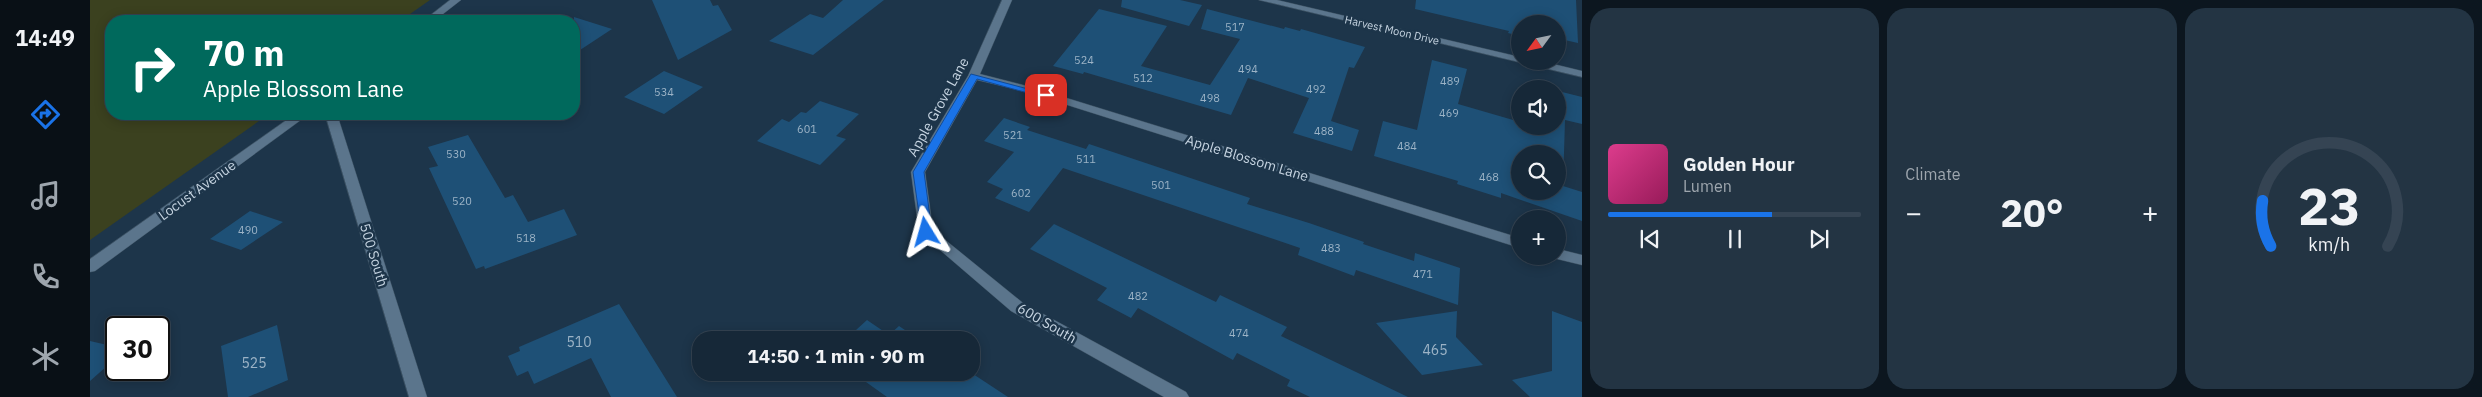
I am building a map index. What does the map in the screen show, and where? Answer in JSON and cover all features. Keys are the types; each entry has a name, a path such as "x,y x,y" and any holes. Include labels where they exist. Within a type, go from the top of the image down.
{"street":[{"path":"436,15 456,0"},
{"name":"Apple Grove Lane","path":"926,232 918,172 974,76 1007,0"},
{"name":"Harvest Moon Drive","path":"1264,0 1511,58"},
{"path":"1565,70 1582,74"},
{"name":"Apple Blossom Lane","path":"974,76 1027,89 1511,241"},
{"name":"Locust Avenue","path":"90,267 295,120"},
{"name":"500 South","path":"333,120 418,397"},
{"name":"600 South","path":"926,232 1017,307 1180,397"},
{"path":"1566,256 1582,260"}],"green space":[{"path":"90,0 430,0 409,15 105,15 105,120 260,120 90,240"}],"building":[{"path":"652,0 710,0 713,6 718,5 732,30 678,60"},
{"path":"843,0 884,0 813,55 769,41 810,14 823,18"},
{"path":"1122,0 1180,0 1202,5 1189,26 1121,7"},
{"path":"1416,0 1576,0 1578,43 1566,40 1566,15 1511,15 1511,34 1508,33 1509,31 1415,9"},
{"path":"1099,9 1167,26 1141,66 1210,85 1240,39 1201,29 1207,9 1284,29 1285,27 1300,31 1301,29 1365,47 1354,68 1349,67 1331,121 1359,130 1352,151 1293,133 1309,98 1248,78 1231,115 1084,72 1083,74 1053,66"},
{"path":"580,19 612,29 580,50"},
{"path":"1432,60 1467,69 1458,104 1511,119 1511,135 1565,135 1564,145 1511,145 1511,196 1501,193 1501,198 1457,184 1458,181 1374,156 1383,121 1417,130"},
{"path":"664,71 703,87 664,114 624,97"},
{"path":"1566,93 1582,97 1582,124 1566,120"},
{"path":"820,101 859,114 836,136 846,139 820,165 757,141 782,119 789,122 801,112 806,113"},
{"path":"1004,118 1030,127 1027,130 1086,149 1089,144 1250,198 1247,204 1309,223 1414,261 1415,253 1460,268 1458,305 1356,270 1354,276 1298,255 1300,248 1063,168 1029,212 995,198 1003,189 987,182 1014,152 984,141"},
{"path":"468,135 505,198 513,195 528,222 564,209 577,235 485,269 484,266 476,269 429,168 438,166 428,147"},
{"path":"1566,187 1582,192 1582,221 1566,215 1566,210 1550,210 1521,200 1566,200"},
{"path":"250,211 283,222 241,250 210,239"},
{"path":"1054,224 1216,302 1220,295 1287,327 1281,336 1408,397 1310,397 1287,386 1290,380 1237,353 1233,360 1138,308 1131,318 1097,300 1107,288 1030,249"},
{"path":"619,304 677,397 611,397 591,358 534,384 528,371 517,376 508,356 520,351 519,347"},
{"path":"1457,311 1456,337 1483,365 1422,375 1376,323"},
{"path":"1552,311 1582,322 1582,397 1530,397 1512,380 1552,371"},
{"path":"867,320 883,331 855,331"},
{"path":"277,325 288,380 248,397 228,397 221,346"},
{"path":"899,326 906,331 893,331"},
{"path":"90,341 105,344 105,368 90,381"},
{"path":"980,379 1008,397 887,397 865,381 980,381"}],"route":[{"path":"926,232 918,172 974,76 1046,95"}]}
